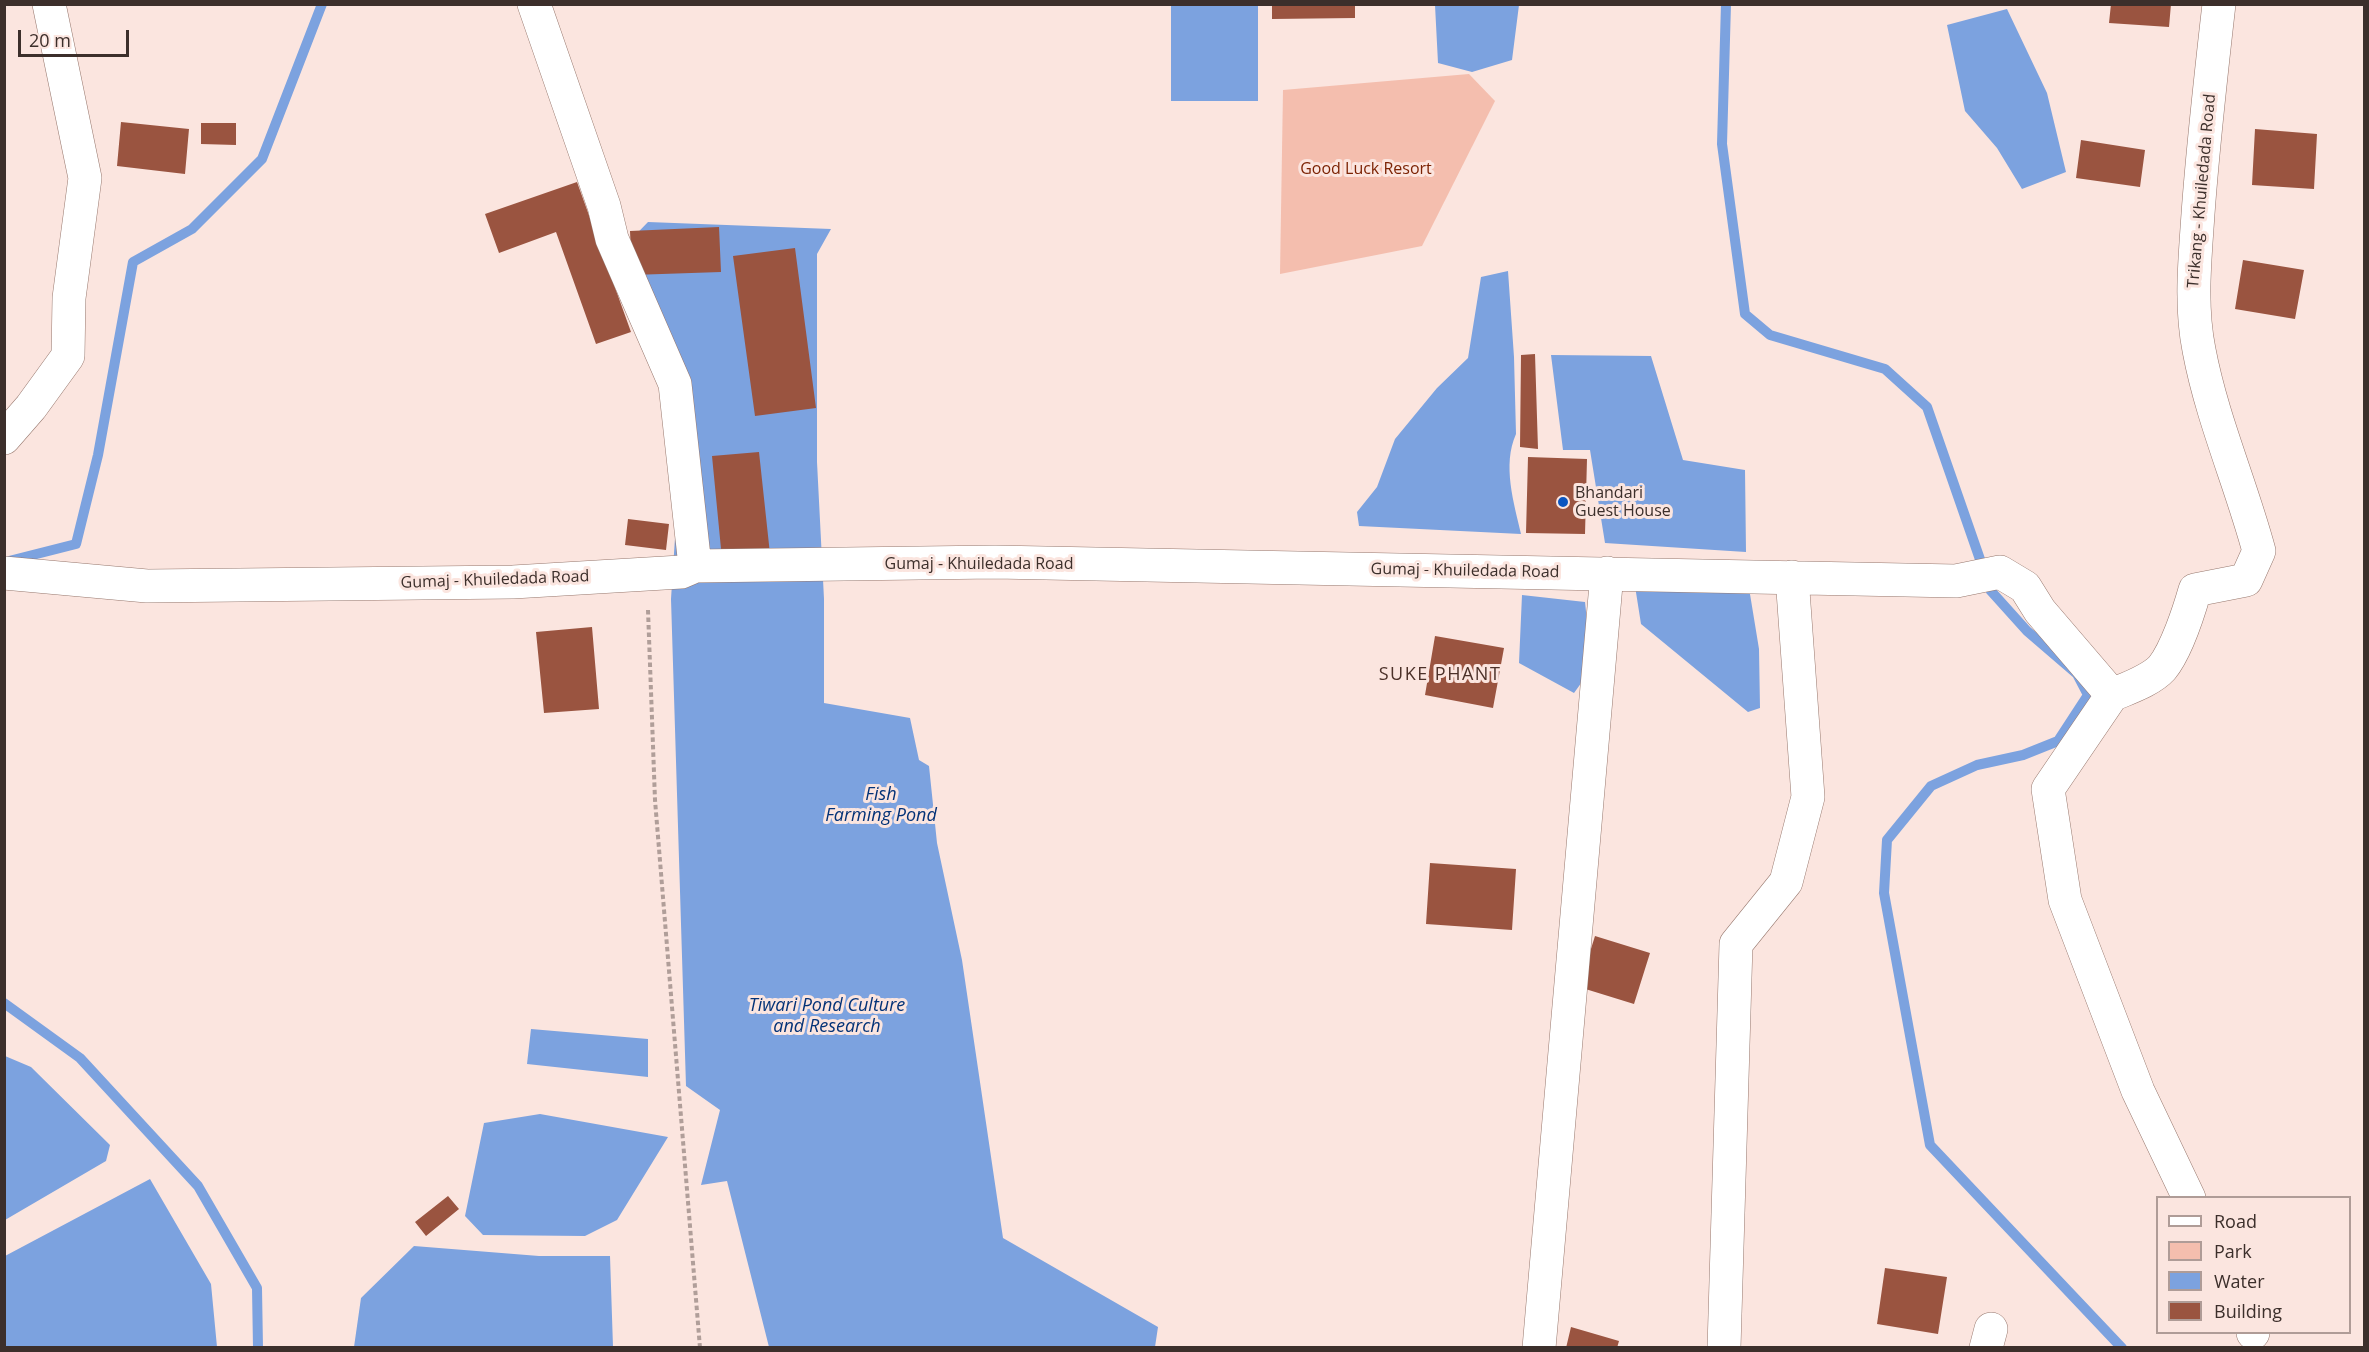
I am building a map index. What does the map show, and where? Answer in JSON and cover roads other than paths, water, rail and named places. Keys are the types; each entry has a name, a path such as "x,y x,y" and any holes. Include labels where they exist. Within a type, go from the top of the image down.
{"street":[{"path":"4,438 32,407 68,356 69,298 86,178 48,4"},
{"path":"534,4 604,206 612,239 675,384 695,566"},
{"name":"Trikang - Khuiledada Road","path":"2112,695 2135,686 2162,668 2187,618 2195,590 2246,580 2259,551 2245,497 2219,424 2199,349 2193,287 2219,4"},
{"name":"Gumaj - Khuiledada Road","path":"4,573 147,586 513,582 681,572 695,566 995,562 1956,581 2000,572 2025,587 2040,611 2112,695"},
{"path":"1539,1347 1607,573"},
{"path":"1724,1347 1737,944 1786,882 1808,797 1792,577"},
{"path":"2112,695 2048,789 2065,900 2138,1091 2188,1196"}],"water":[{"path":"1171,5 1258,5 1258,101 1171,101"},
{"path":"1435,5 1519,5 1512,60 1472,72 1438,63"},
{"path":"2007,9 2047,93 2066,172 2022,189 1997,148 1965,111 1947,25"},
{"name":"Tiwari Pond Culture and Research","path":"648,222 831,229 817,254 817,462 824,599 824,703 910,718 919,760 929,766 937,843 962,960 1003,1238 1158,1327 1155,1347 769,1347 727,1181 701,1185 720,1110 686,1086 671,599 682,431 615,256"},
{"path":"1508,271 1516,434 1510,458 1510,471 1521,534 1359,526 1357,512 1377,487 1395,439 1437,388 1468,358 1481,277"},
{"path":"1551,355 1651,356 1683,460 1745,470 1746,552 1605,543 1590,450 1563,450"},
{"path":"1635,586 1749,588 1759,649 1760,708 1748,712 1641,624"},
{"path":"1522,595 1585,602 1592,668 1574,693 1519,663"},
{"path":"531,1029 648,1039 648,1077 527,1064"},
{"path":"5,1056 31,1067 110,1145 106,1161 5,1220"},
{"path":"540,1114 668,1137 617,1220 585,1236 483,1235 465,1216 484,1123"},
{"path":"150,1179 211,1284 217,1347 5,1347 5,1256"},
{"path":"414,1246 539,1256 610,1256 613,1347 354,1347 361,1298"}],"waterway":[{"path":"9,561 76,544 98,455 133,262 192,229 262,159 322,4"},
{"path":"1726,4 1722,144 1745,314 1770,335 1885,369 1927,407 1991,591 2027,631 2077,674 2088,695 2058,741 2023,755 1977,765 1931,786 1887,840 1884,893 1930,1145 2122,1348"},
{"path":"4,1003 80,1058 198,1186 257,1288 258,1348"}],"place":[{"name":"Bhandari Guest House","path":"1563,502"}],"district":[{"name":"SUKE PHANT","path":"1440,675"}],"park label":[{"name":"Good Luck Resort","path":"1366,169"}],"water label":[{"name":"Fish Farming Pond","path":"881,805"}]}
